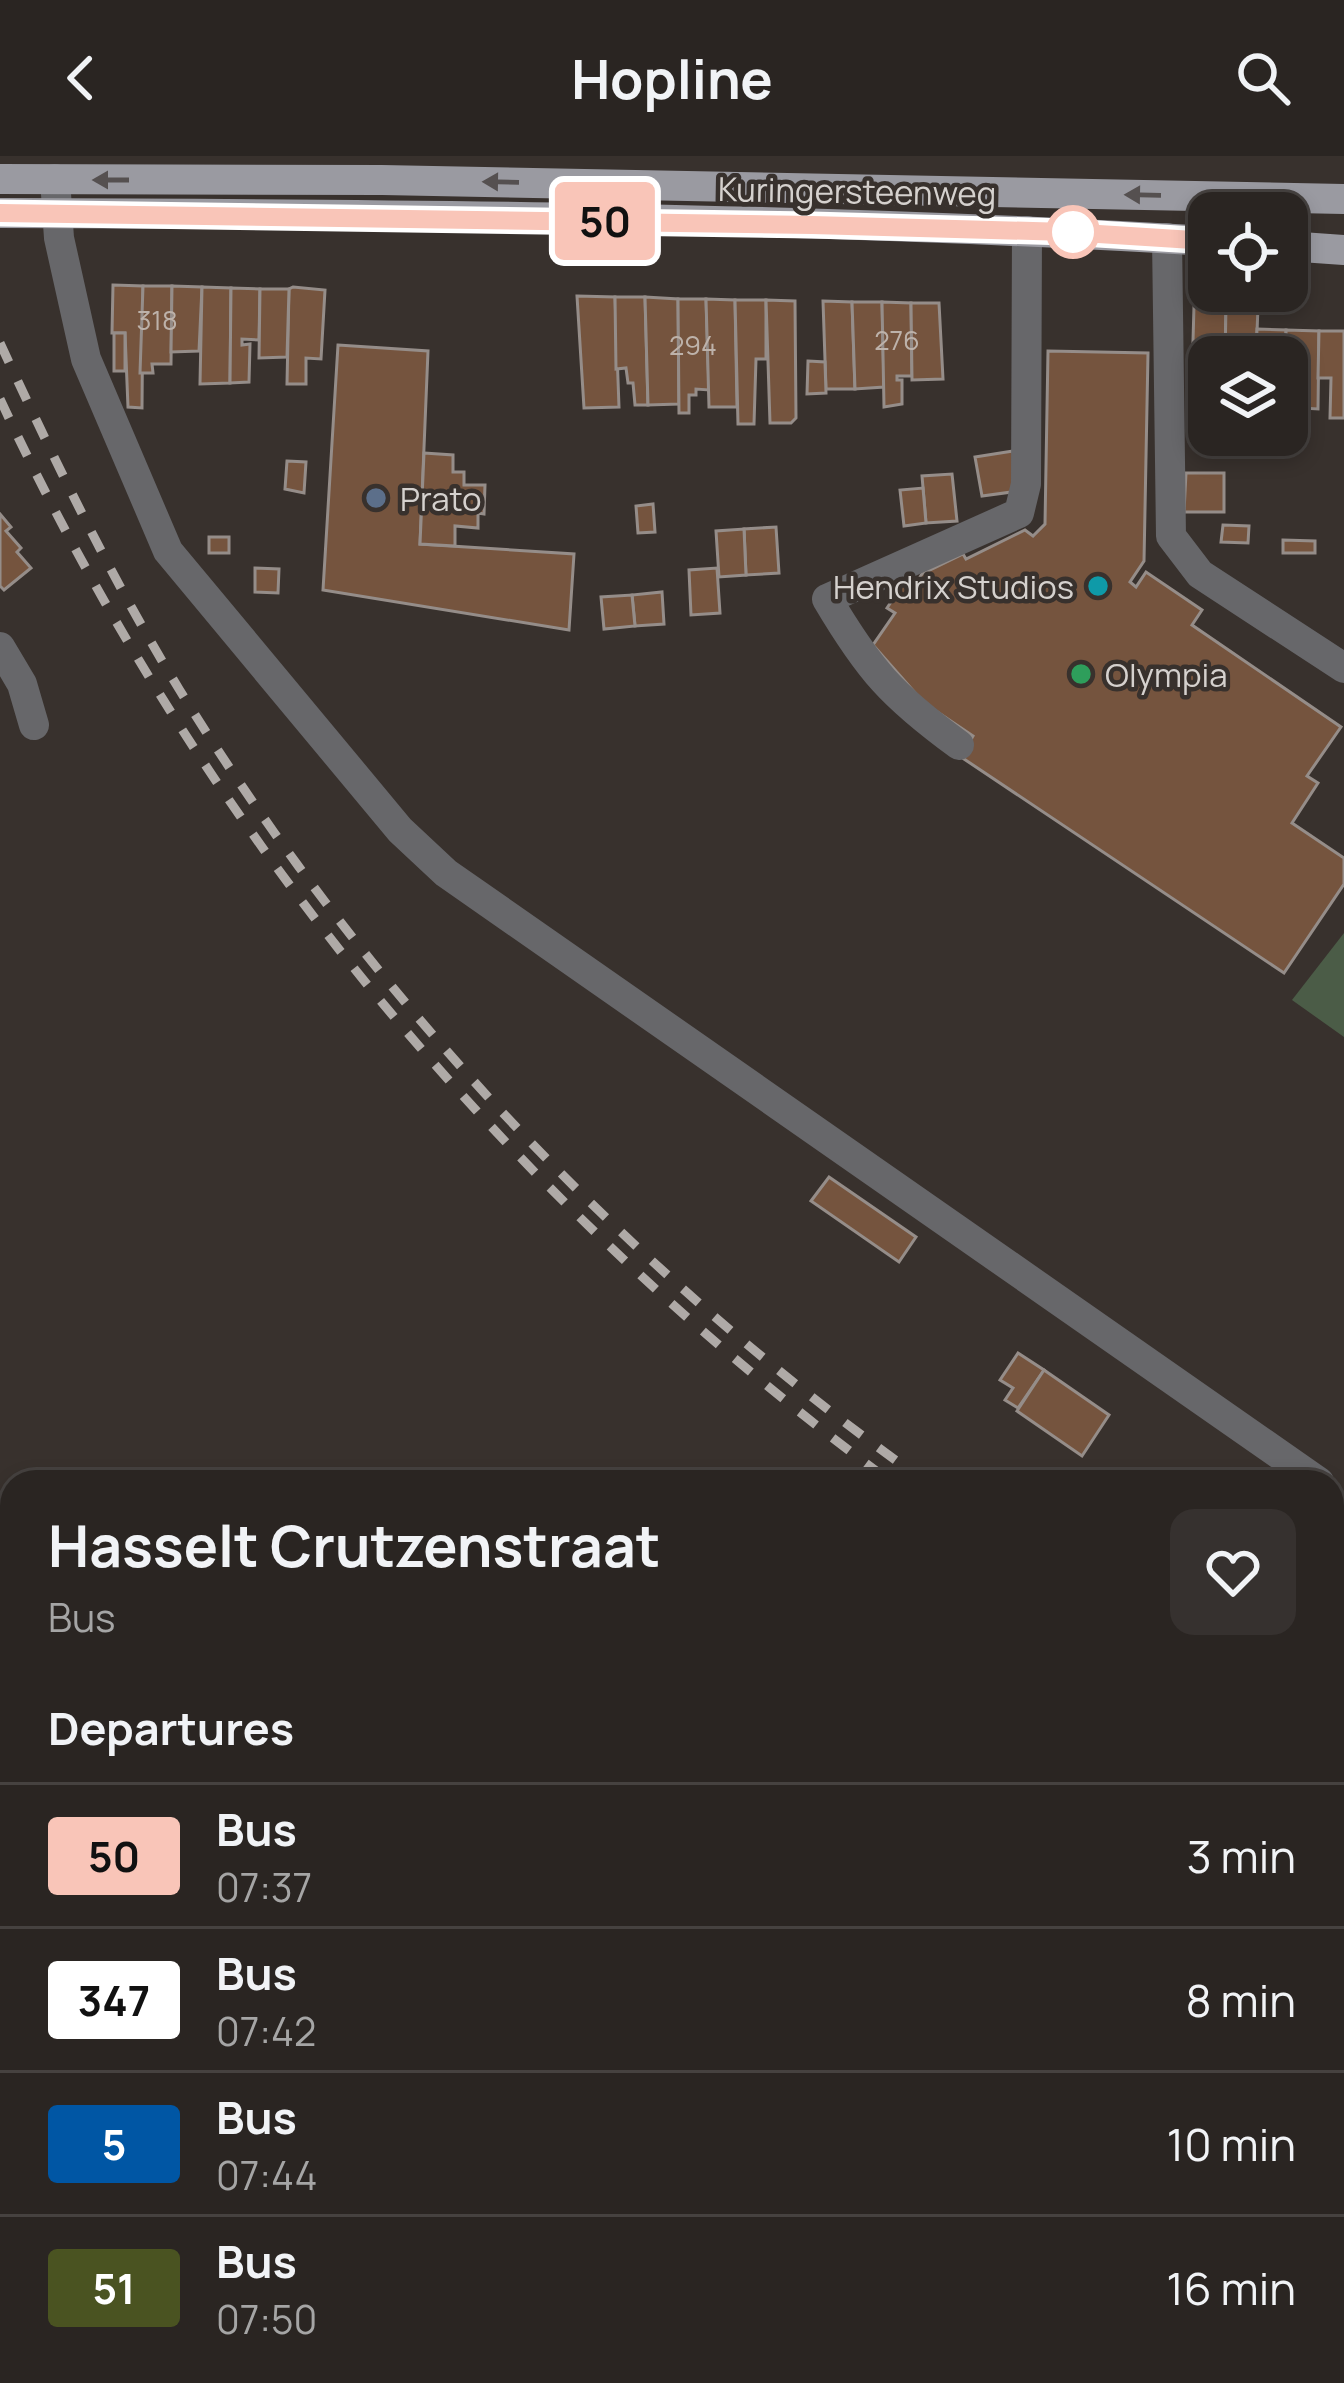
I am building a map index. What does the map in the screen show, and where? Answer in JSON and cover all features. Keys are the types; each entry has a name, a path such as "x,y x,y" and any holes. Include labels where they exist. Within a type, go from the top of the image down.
{"main road":[{"name":"Kuringersteenweg","path":"0,179 382,180 1344,200"},
{"name":"Kuringersteenweg","path":"0,213 1027,231 1188,240"},
{"path":"1308,247 1344,250"}],"lane":[{"path":"55,179 56,213 86,359 168,551 400,830 446,873 1302,1470"},
{"path":"959,745 902,703 862,659 827,599 1019,513 1026,484 1027,231"},
{"path":"1167,238 1171,536 1200,574 1344,668"},
{"path":"0,647 22,684 34,725"}],"green space":[{"path":"1344,933 1344,1037 1292,1000"}],"building":[{"path":"113,285 143,286 142,408 128,407 125,333 112,333"},
{"path":"143,286 172,286 171,364 152,364 153,373 140,373"},
{"path":"172,286 202,287 199,351 171,352"},
{"path":"202,287 231,288 230,383 200,384"},
{"path":"231,288 260,289 259,340 242,339 242,345 250,344 249,382 230,383"},
{"path":"260,289 289,289 287,357 259,358"},
{"path":"289,289 325,290 321,359 306,358 306,384 287,384"},
{"path":"577,296 615,297 619,407 584,408"},
{"path":"615,297 645,297 648,405 635,405 626,368 616,369"},
{"path":"645,297 678,299 679,404 648,405"},
{"path":"678,299 706,299 709,390 696,389 696,395 689,395 689,413 679,413"},
{"path":"706,299 735,300 737,407 709,407"},
{"path":"735,300 766,300 766,359 756,359 754,424 738,424"},
{"path":"766,300 795,301 796,418 791,423 770,423"},
{"path":"823,301 852,302 855,389 826,389"},
{"path":"852,302 882,302 884,387 855,389"},
{"path":"882,302 911,303 912,376 897,376 902,380 902,404 884,407"},
{"path":"911,303 939,303 943,379 912,380"},
{"path":"1194,312 1226,312 1225,336 1193,336"},
{"path":"1226,312 1258,312 1257,336 1225,336"},
{"path":"1257,329 1286,330 1286,336 1257,336"},
{"path":"1286,330 1319,331 1318,409 1308,408 1308,336 1286,336"},
{"path":"1319,331 1344,331 1344,418 1330,418 1331,378 1318,378"},
{"path":"114,333 125,333 125,371 114,371"},
{"name":"Prato","path":"338,345 428,351 420,544 574,554 569,630 323,590"},
{"name":"Olympia","path":"1048,351 1148,353 1144,561 1130,582 1136,587 1146,572 1202,610 1192,625 1341,727 1307,776 1318,783 1292,823 1344,858 1344,884 1284,973 961,757 973,736 924,703 873,645 895,613 887,608 905,581 914,586 922,574 963,554 966,559 1025,530 1033,536 1045,524"},
{"path":"808,361 825,362 826,393 807,394"},
{"path":"1013,451 1019,491 982,496 975,457"},
{"path":"424,453 453,455 453,472 464,472 464,485 485,485 484,514 478,513 478,528 455,526 455,546 420,544"},
{"path":"287,461 306,462 304,493 285,489"},
{"path":"1186,473 1224,473 1224,512 1184,512"},
{"path":"952,474 957,521 926,523 922,476"},
{"path":"923,488 926,523 904,526 900,490"},
{"path":"653,504 655,532 638,533 636,506"},
{"path":"0,514 11,527 6,531 21,548 17,552 31,568 4,590 0,586"},
{"path":"1223,525 1249,526 1248,543 1221,542"},
{"path":"776,527 779,573 746,575 744,529"},
{"path":"744,529 746,575 719,577 716,531"},
{"path":"209,537 229,537 229,553 209,553"},
{"path":"1283,540 1315,541 1315,553 1283,553"},
{"path":"255,568 279,569 278,593 255,592"},
{"path":"717,568 720,613 691,615 689,570"},
{"path":"662,592 664,624 635,626 632,595"},
{"path":"632,595 635,626 604,629 601,597"},
{"path":"829,1177 916,1237 899,1262 811,1201"},
{"path":"1018,1353 1044,1370 1018,1408 1005,1400 1013,1388 1000,1380"},
{"path":"1044,1370 1109,1415 1082,1456 1017,1411"}],"railway":[{"path":"0,343 107,562 179,689 254,804 421,1021 512,1123 710,1313 910,1470"},
{"path":"0,399 80,558 170,711 269,857 377,997 494,1129 618,1255 751,1372 876,1470"}],"bus line":[{"name":"50","path":"0,213 812,225 1188,240"}],"place":[{"name":"Prato","path":"376,498"},
{"name":"Hendrix Studios","path":"1098,586"},
{"name":"Olympia","path":"1081,674"}]}
